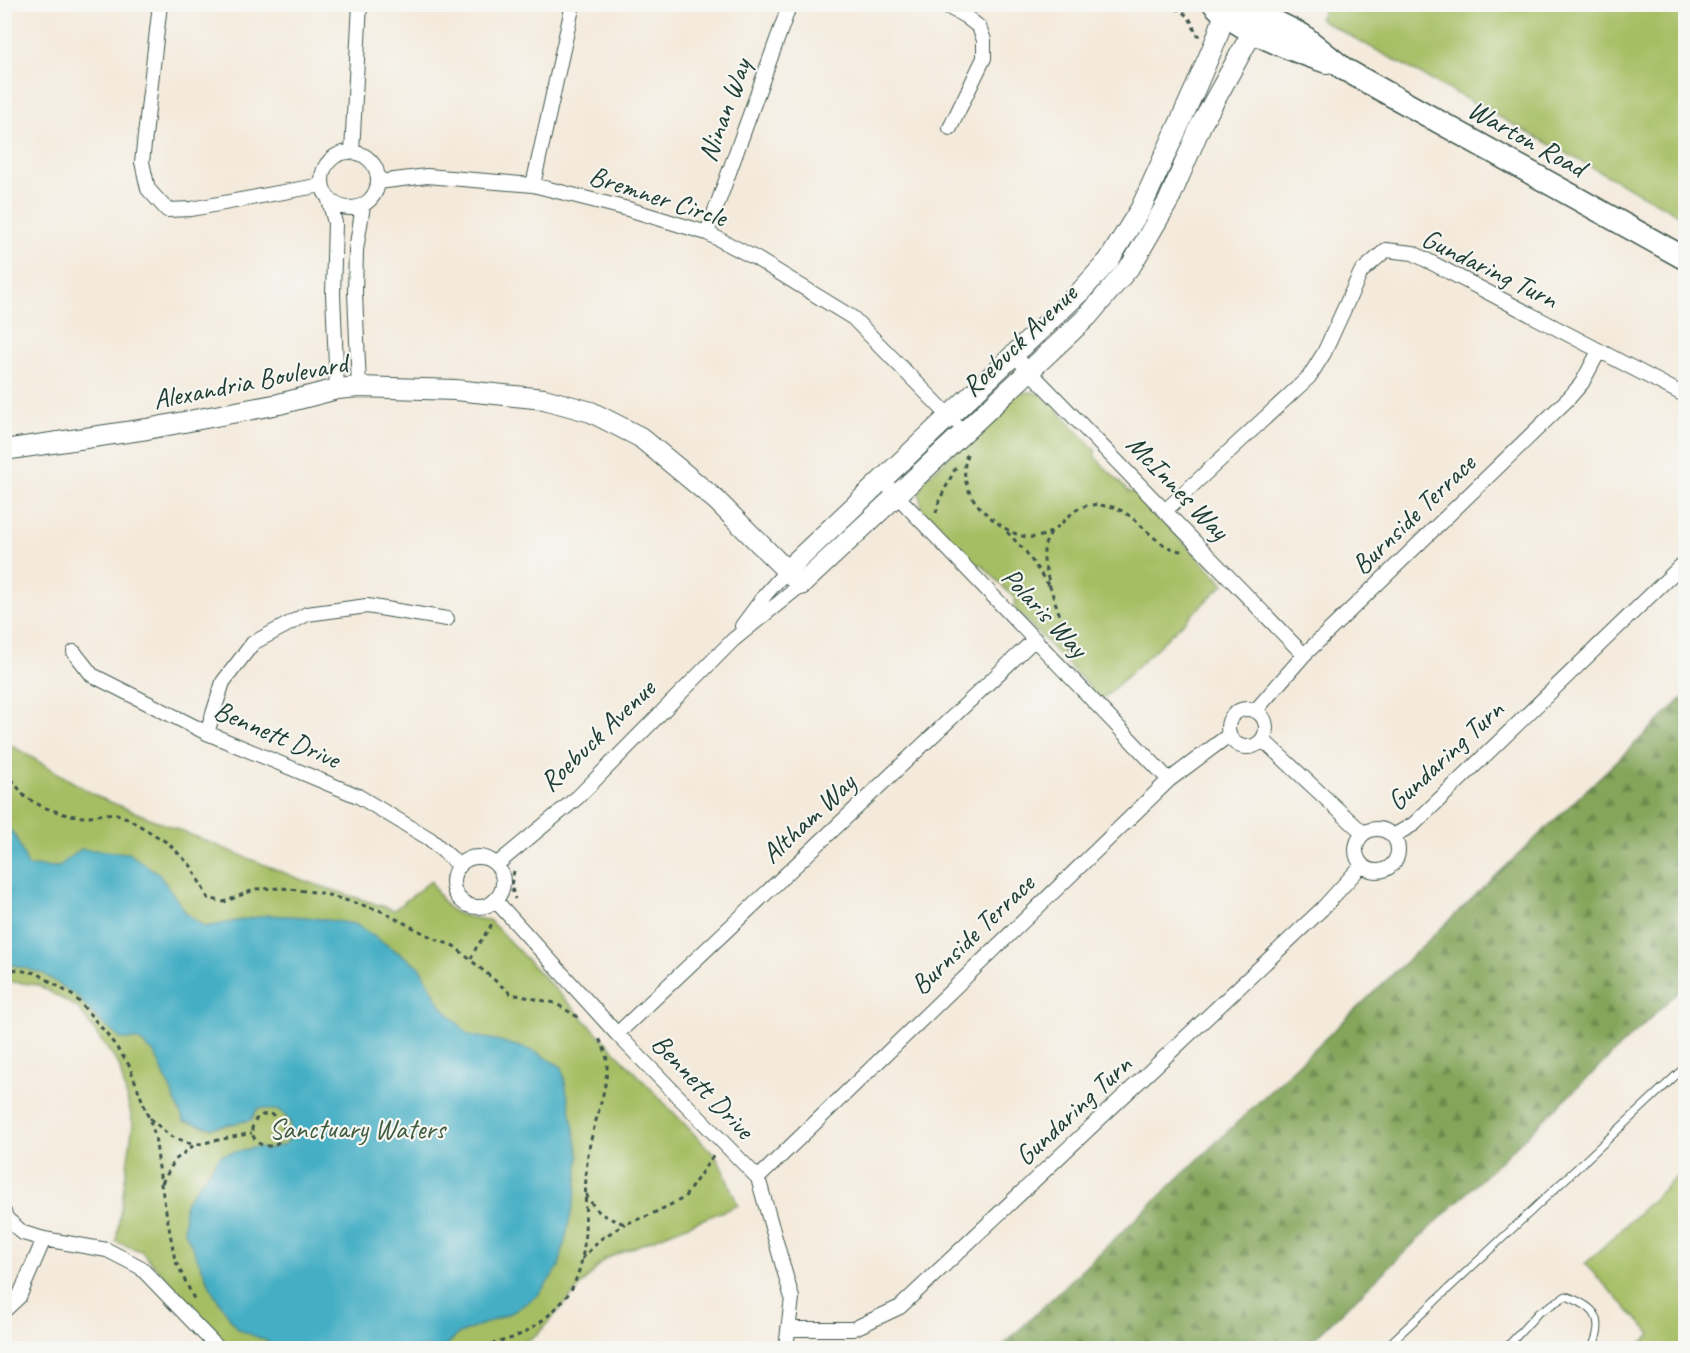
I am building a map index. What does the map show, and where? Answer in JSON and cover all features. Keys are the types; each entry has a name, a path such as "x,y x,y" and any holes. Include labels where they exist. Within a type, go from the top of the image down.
{"main road":[{"name":"Warton Road","path":"1226,7 1258,23 1302,35 1340,67 1686,259"}],"street":[{"path":"160,4 142,162 148,189 167,210 191,208 322,185"},
{"path":"352,152 360,4"},
{"path":"533,185 573,4"},
{"name":"Ninan Way","path":"707,233 790,4"},
{"path":"943,4 979,27 984,40 984,58 950,128"},
{"name":"Roebuck Avenue","path":"733,640 765,595 787,570 1081,291 1109,260 1141,208 1216,40 1226,7"},
{"name":"Roebuck Avenue","path":"496,865 578,797 733,640 801,585 1088,316 1132,264 1142,247 1168,200 1203,122 1258,23"},
{"path":"1184,113 1203,122"},
{"path":"329,200 346,209 363,206 371,200 378,182 377,172 370,160 362,154 352,152 338,154 324,168 321,178 335,223 333,294 338,389"},
{"name":"Bremner Circle","path":"378,182 427,177 533,185 628,209 707,233 757,259 853,318 948,417 965,430"},
{"path":"359,387 355,293 356,250 363,206"},
{"path":"1123,237 1142,247"},
{"name":"Gundaring Turn","path":"1166,510 1309,376 1324,353 1362,272 1386,250 1413,253 1686,396"},
{"name":"Burnside Terrace","path":"758,1178 1169,780 1229,735 1229,721 1237,711 1249,708 1256,710 1304,655 1569,398 1582,383 1599,351"},
{"name":"McInnes Way","path":"1014,355 1304,655"},
{"name":"Alexandria Boulevard","path":"4,450 147,429 279,404 338,389 359,387 455,390 544,399 591,412 640,437 716,500 801,585"},
{"name":"Polaris Way","path":"882,480 1169,780"},
{"name":"Gundaring Turn","path":"1393,836 1414,824 1686,561"},
{"path":"207,733 223,682 253,643 307,614 367,606 447,619"},
{"name":"Altham Way","path":"617,1034 1035,639"},
{"name":"Bennett Drive","path":"74,652 92,675 207,733 358,796 429,839 460,866"},
{"path":"1229,735 1245,747 1258,744 1263,740 1266,734 1265,720 1256,710"},
{"path":"1263,740 1363,833"},
{"name":"Gundaring Turn","path":"1377,829 1384,830 1393,836 1398,850 1392,865 1379,872 1361,866 1355,852 1363,833 1377,829"},
{"path":"482,857 496,865 503,881 499,906 474,907 462,902 453,887 453,877 460,866 473,858 482,857"},
{"name":"Gundaring Turn","path":"788,1329 853,1329 900,1307 1322,909 1361,866"},
{"name":"Bennett Drive","path":"499,906 617,1034 758,1178 792,1298 786,1348"},
{"path":"4,1212 6,1218 23,1233 107,1250 140,1267 218,1348"},
{"path":"4,1311 19,1297 44,1239"}],"lane":[{"path":"1385,1348 1686,1066"},
{"path":"1506,1348 1538,1314 1566,1296 1584,1303 1598,1316 1600,1329 1592,1348"}],"path":[{"path":"968,450 964,464 969,493 982,512 1017,536 1035,537 1051,533"},
{"path":"1064,669 1071,656 1070,645 1050,587 1044,561 1044,546 1051,533 1073,511 1087,505 1102,505 1119,509 1157,539 1182,552 1196,542"},
{"path":"1004,528 1026,552 1050,587"},
{"path":"4,775 10,777 25,797 43,807 82,817 114,813 127,818 168,843 191,866 208,898 224,902 256,889 282,888 321,894 379,910 437,940 454,946 512,994 555,1003 586,1023"},
{"path":"471,958 499,906"},
{"path":"4,968 36,973 75,997 107,1034 129,1065 155,1135 161,1184 175,1260 198,1307"},
{"path":"483,1348 519,1335 550,1314 572,1289 585,1229 585,1192 589,1147 608,1066 605,1048 596,1034"},
{"path":"268,1113 280,1118 285,1130 279,1142 267,1147 255,1141 252,1133 251,1129 256,1117 268,1113"},
{"path":"149,1118 170,1136 194,1144 252,1133"},
{"path":"161,1184 175,1160 194,1144"},
{"path":"580,1260 599,1240 625,1224 650,1215 684,1198 705,1166 725,1144"},
{"path":"585,1192 594,1207 604,1217 625,1224"}],"green space":[{"path":"1327,4 1685,5 1685,218 1319,19"},
{"path":"1020,392 1034,392 1046,397 1095,450 1095,457 1129,492 1135,492 1224,584 1102,700 1014,608 1015,599 982,565 972,563 922,511 919,493 924,480"},
{"path":"1685,696 1685,985 1304,1348 1000,1348"},
{"name":"Sanctuary Waters","path":"4,741 98,797 302,880 394,910 431,881 442,900 453,911 467,917 489,920 718,1159 738,1205 605,1259 536,1336 511,1348 231,1348 141,1251 116,1242 133,1124 119,1065 78,1008 38,985 5,981"},
{"path":"1685,1169 1685,1348 1641,1348 1639,1346 1651,1334 1585,1264"}],"water":[{"name":"Sanctuary Waters","path":"5,824 16,837 28,866 58,867 81,849 128,853 158,873 187,914 205,927 268,915 307,917 355,924 419,966 442,1007 469,1035 534,1051 562,1067 579,1155 576,1192 559,1267 538,1295 513,1312 457,1335 444,1348 270,1348 267,1341 237,1329 214,1294 184,1229 185,1203 221,1155 257,1147 266,1150 285,1144 292,1137 290,1122 281,1111 258,1108 251,1120 212,1128 184,1121 155,1054 138,1040 121,1039 98,1020 78,997 42,973 5,963"}]}
